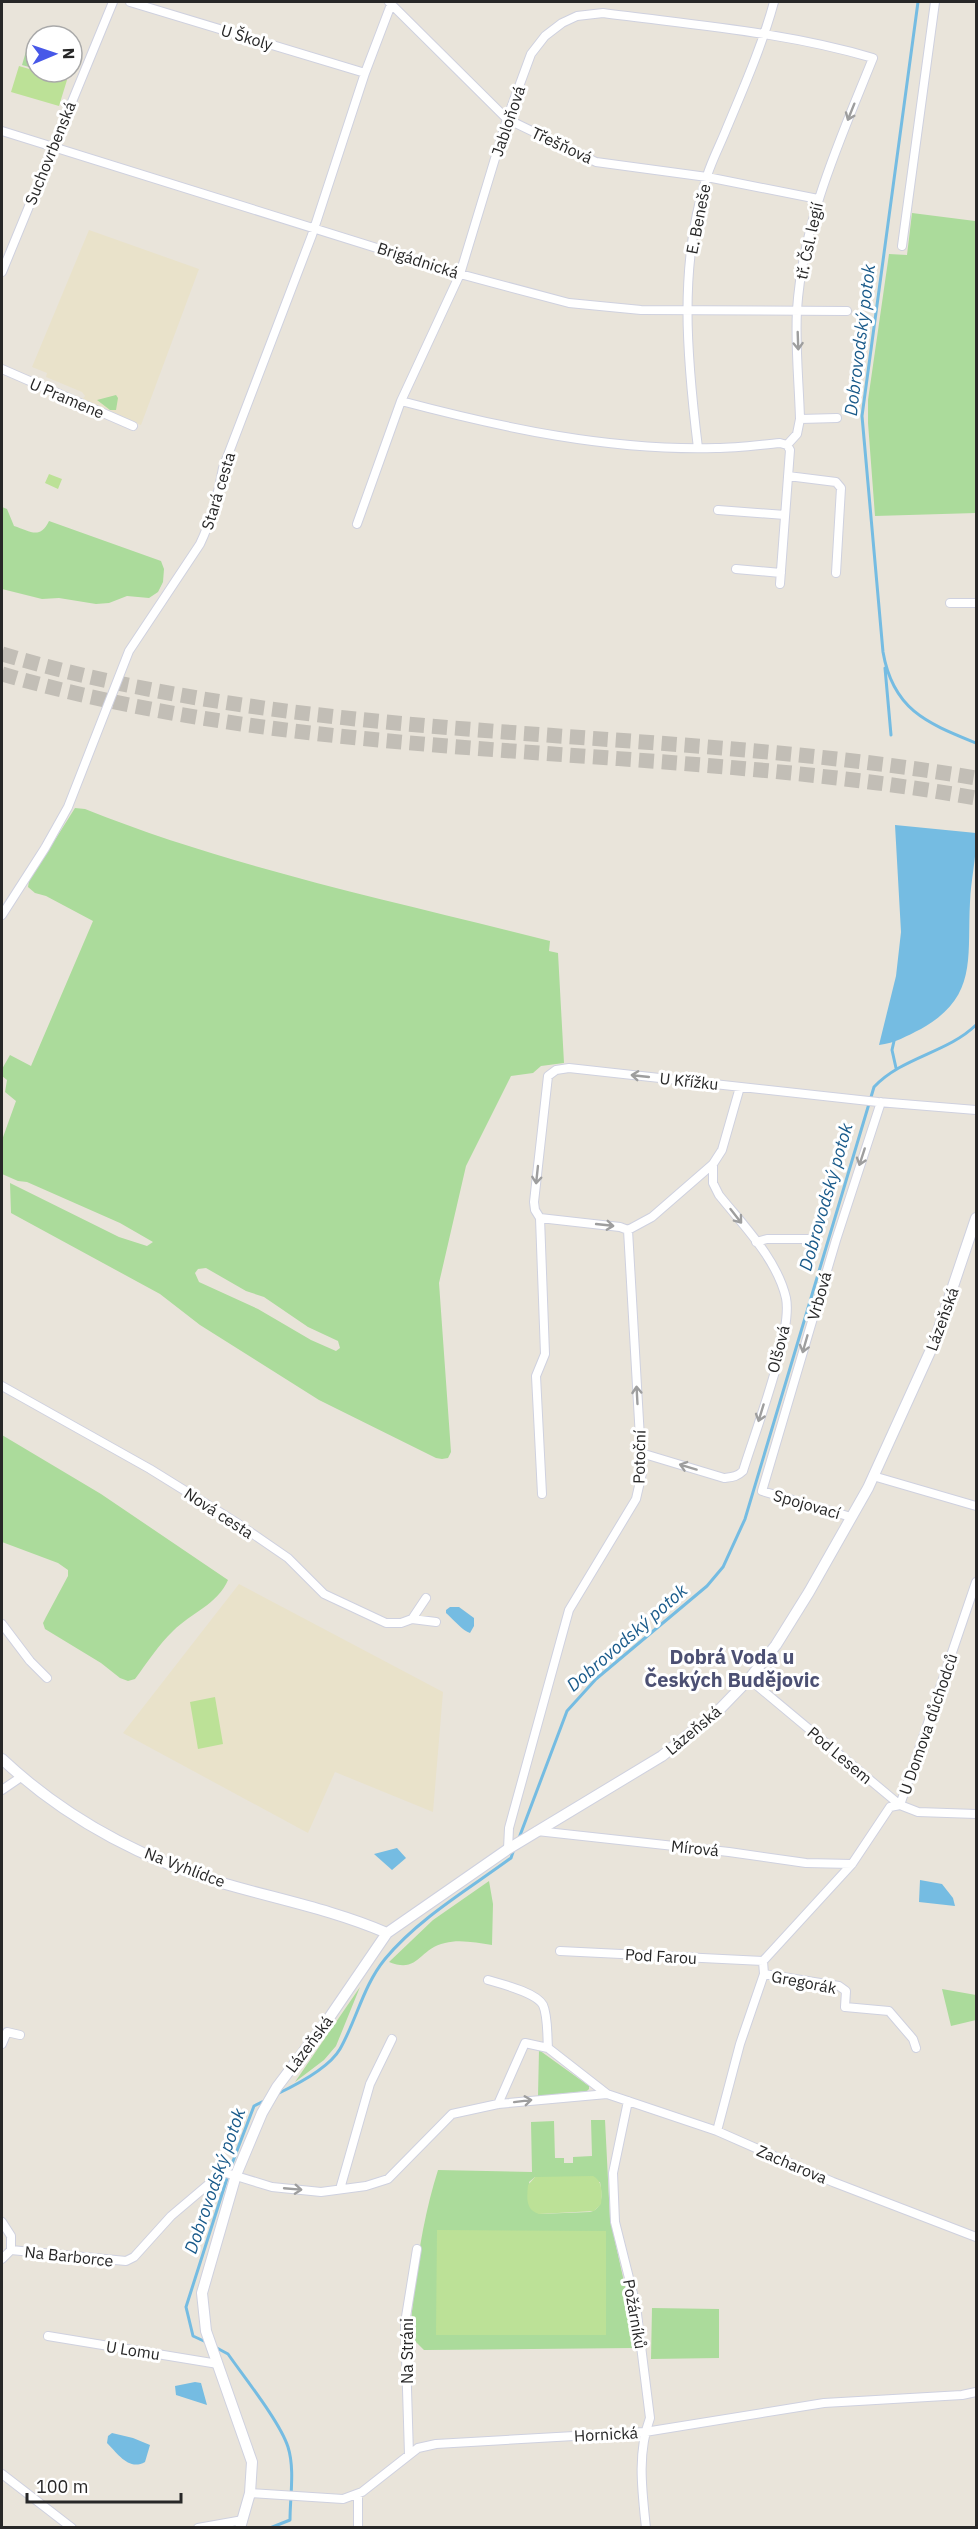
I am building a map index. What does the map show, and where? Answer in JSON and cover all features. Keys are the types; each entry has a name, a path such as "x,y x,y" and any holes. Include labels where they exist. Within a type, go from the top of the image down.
{"street":[{"name":"Suchovrbenská","path":"2,272 113,2"},
{"name":"U Školy","path":"129,2 365,73"},
{"name":"Stará cesta","path":"2,915 68,807 129,651 200,544 208,528 216,505 223,468 314,228 391,2"},
{"name":"Třešňová","path":"391,2 507,119 596,162 706,177 818,199"},
{"name":"E. Beneše","path":"698,448 688,363 687,311 691,247 706,177 765,34 774,2"},
{"path":"902,246 934,2"},
{"name":"Jabloňová","path":"357,525 402,401 460,274 507,119 531,54 539,42 556,27 577,16 603,13 765,34 830,45 873,58"},
{"name":"tř. Čsl. legií","path":"787,445 797,434 800,419 797,311 805,248 818,199 873,58"},
{"name":"Brigádnická","path":"2,131 460,274 569,303 687,311 847,311"},
{"name":"U Pramene","path":"2,369 134,426"},
{"path":"402,401 488,424 570,438 698,448 780,443 787,445 790,450 780,584"},
{"path":"800,419 837,418"},
{"path":"788,476 836,482 841,488 836,573"},
{"path":"718,510 785,515"},
{"path":"736,569 781,573"},
{"path":"950,603 976,603"},
{"name":"U Křížku","path":"542,1494 536,1376 544,1354 540,1218 535,1210 534,1202 548,1076 556,1070 569,1068 976,1110"},
{"path":"540,1218 620,1227 628,1230 652,1217 713,1164 722,1150 740,1087"},
{"name":"Vrbová","path":"762,1491 879,1101"},
{"name":"Olšová","path":"641,1453 724,1478 736,1477 743,1471 786,1332 786,1299 775,1269 719,1195 713,1183 713,1164"},
{"name":"Lázeňská","path":"235,2175 262,2113 277,2087 329,2018 387,1933 523,1839 662,1756 720,1708 749,1679 776,1644 809,1592 873,1476 934,1343 976,1218"},
{"name":"Potoční","path":"508,1849 509,1828 561,1632 569,1610 636,1499 642,1473 628,1230"},
{"path":"756,1242 767,1239 811,1239"},
{"name":"Nová cesta","path":"2,1386 150,1469 237,1523 288,1558 324,1594 386,1623 401,1623 412,1619 436,1622"},
{"path":"873,1476 976,1506"},
{"name":"Spojovací","path":"762,1491 851,1517"},
{"name":"U Domova důchodců","path":"763,1961 852,1864 890,1807 900,1805 976,1582"},
{"path":"412,1619 426,1598"},
{"path":"2,1624 30,1661 47,1678"},
{"name":"Pod Lesem","path":"749,1679 900,1805 918,1812 976,1814"},
{"name":"Na Vyhlídce","path":"2,1759 21,1777 110,1838 219,1882 354,1919 387,1933"},
{"path":"2,1790 21,1777"},
{"name":"Mírová","path":"537,1832 806,1863 852,1864"},
{"name":"Pod Farou","path":"560,1951 763,1961"},
{"path":"717,2132 740,2044 764,1974 763,1961"},
{"name":"Gregorák","path":"764,1974 839,1986 846,1991 845,2007 889,2011 913,2039 916,2048"},
{"path":"488,1980 538,1999 543,2006 548,2048 525,2043 498,2104"},
{"path":"2,2044 7,2032 20,2036"},
{"path":"340,2189 370,2084 392,2039"},
{"name":"Zacharova","path":"548,2048 607,2094 717,2132 833,2182 976,2237"},
{"name":"Zacharova","path":"235,2175 272,2187 321,2192 366,2186 388,2179 452,2114 498,2104 607,2094"},
{"name":"Požárníků","path":"627,2101 613,2173 615,2222 636,2306 650,2418 645,2432 641,2472 646,2528"},
{"name":"Na Barborce","path":"11,2250 118,2261 131,2258 171,2216 223,2172 235,2175"},
{"path":"198,2528 226,2521 242,2524 250,2493 252,2462 206,2331 202,2293 235,2175"},
{"name":"Na Barborce","path":"2,2222 11,2236 11,2250 2,2259"},
{"name":"Na Stráni","path":"409,2455 405,2323 417,2249"},
{"name":"U Lomu","path":"48,2337 216,2360"},
{"name":"Hornická","path":"250,2493 343,2499 358,2494 418,2448 436,2444 645,2432 824,2403 962,2395 976,2392"},
{"path":"2,2474 72,2528"},
{"path":"357,2528 358,2494"}],"shaded area":[{"path":"89,230 199,269 141,425 82,400 85,396 82,392 46,377 47,373 32,367"},
{"path":"239,1584 443,1692 433,1812 335,1772 308,1833 123,1733"}],"green space":[{"path":"19,66 24,67 24,84 66,84 59,106 11,92"},
{"path":"912,213 975,221 976,219 976,513 875,516 868,400 889,254 907,255"},
{"path":"116,395 118,398 116,410 110,410 97,400"},
{"path":"49,474 62,479 58,489 45,483"},
{"path":"2,507 7,509 14,526 30,532 42,530 49,521 161,561 164,569 163,582 158,592 149,598 127,596 109,603 96,604 59,598 42,599 2,589"},
{"path":"75,808 85,809 257,867 550,941 549,951 558,953 564,1063 541,1066 533,1073 511,1076 466,1166 439,1283 451,1452 448,1458 436,1458 319,1400 200,1325 160,1294 11,1213 10,1183 119,1237 147,1246 153,1242 120,1223 27,1182 2,1174 2,1140 16,1101 5,1092 7,1080 2,1076 2,1069 10,1055 31,1066 93,921 46,896 35,893 28,887 29,881","holes":["206,1268 246,1291 264,1297 308,1327 338,1341 340,1348 336,1351 311,1340 258,1309 199,1282 195,1273 198,1269"]},
{"path":"2,1435 101,1494 228,1580 218,1596 168,1636 135,1679 128,1681 120,1678 101,1663 45,1629 43,1623 68,1576 68,1570 58,1563 2,1542"},
{"path":"215,1697 223,1744 198,1749 190,1702"},
{"path":"489,1881 493,1904 492,1945 457,1941 436,1946 407,1965 389,1962 433,1920"},
{"path":"360,1987 336,2046 324,2060 295,2082"},
{"path":"942,1989 976,1995 976,2020 951,2026"},
{"path":"539,2050 589,2086 589,2089 538,2096"},
{"path":"591,2120 605,2120 610,2219 629,2304 634,2348 424,2350 410,2336 419,2252 438,2170 532,2172 531,2122 554,2121 555,2158 564,2158 564,2163 573,2163 573,2157 592,2156","holes":["535,2177 600,2182 601,2200 595,2210 539,2214 529,2182"]},
{"path":"593,2176 599,2181 602,2192 601,2204 594,2211 539,2214 529,2206 528,2185 535,2177"},
{"path":"437,2230 606,2231 606,2335 436,2335"},
{"path":"652,2308 719,2309 719,2358 651,2359"}],"water":[{"path":"895,825 976,833 976,850 970,902 968,959 961,990 952,1004 939,1017 906,1037 879,1045 896,976 901,932"},
{"path":"450,1607 459,1607 474,1618 474,1626 470,1633 446,1613"},
{"path":"397,1848 406,1858 392,1870 374,1854"},
{"path":"920,1880 942,1884 953,1898 955,1906 919,1902"},
{"path":"201,2383 207,2405 176,2395 175,2386"},
{"path":"112,2433 150,2445 145,2462 129,2463 120,2456 107,2443 108,2436"}],"waterway":[{"name":"Dobrovodský potok","path":"918,2 862,416 883,652 888,672 895,688 915,712 928,721 976,743"},
{"path":"885,668 891,735"},
{"name":"Dobrovodský potok","path":"519,1838 567,1711 596,1679 707,1586 723,1567 745,1519 874,1087 898,1069 952,1042 976,1025"},
{"path":"894,1041 892,1050 896,1068"},
{"name":"Dobrovodský potok","path":"277,2094 312,2075 335,2056 346,2038 377,1969 398,1944 429,1917 511,1858 514,1849"},
{"name":"Dobrovodský potok","path":"206,2342 193,2336 186,2307 230,2169 254,2106 266,2100"},
{"name":"Dobrovodský potok","path":"215,2347 228,2354 270,2413 288,2447 292,2474 290,2520 270,2528"}],"tunnel":[{"path":"2,654 122,684 242,705 364,720 854,761 976,778"},
{"path":"2,674 122,703 242,724 364,739 854,780 976,798"}],"district":[{"name":"Dobrá Voda u Českých Budějovic","path":"732,1668"}]}
